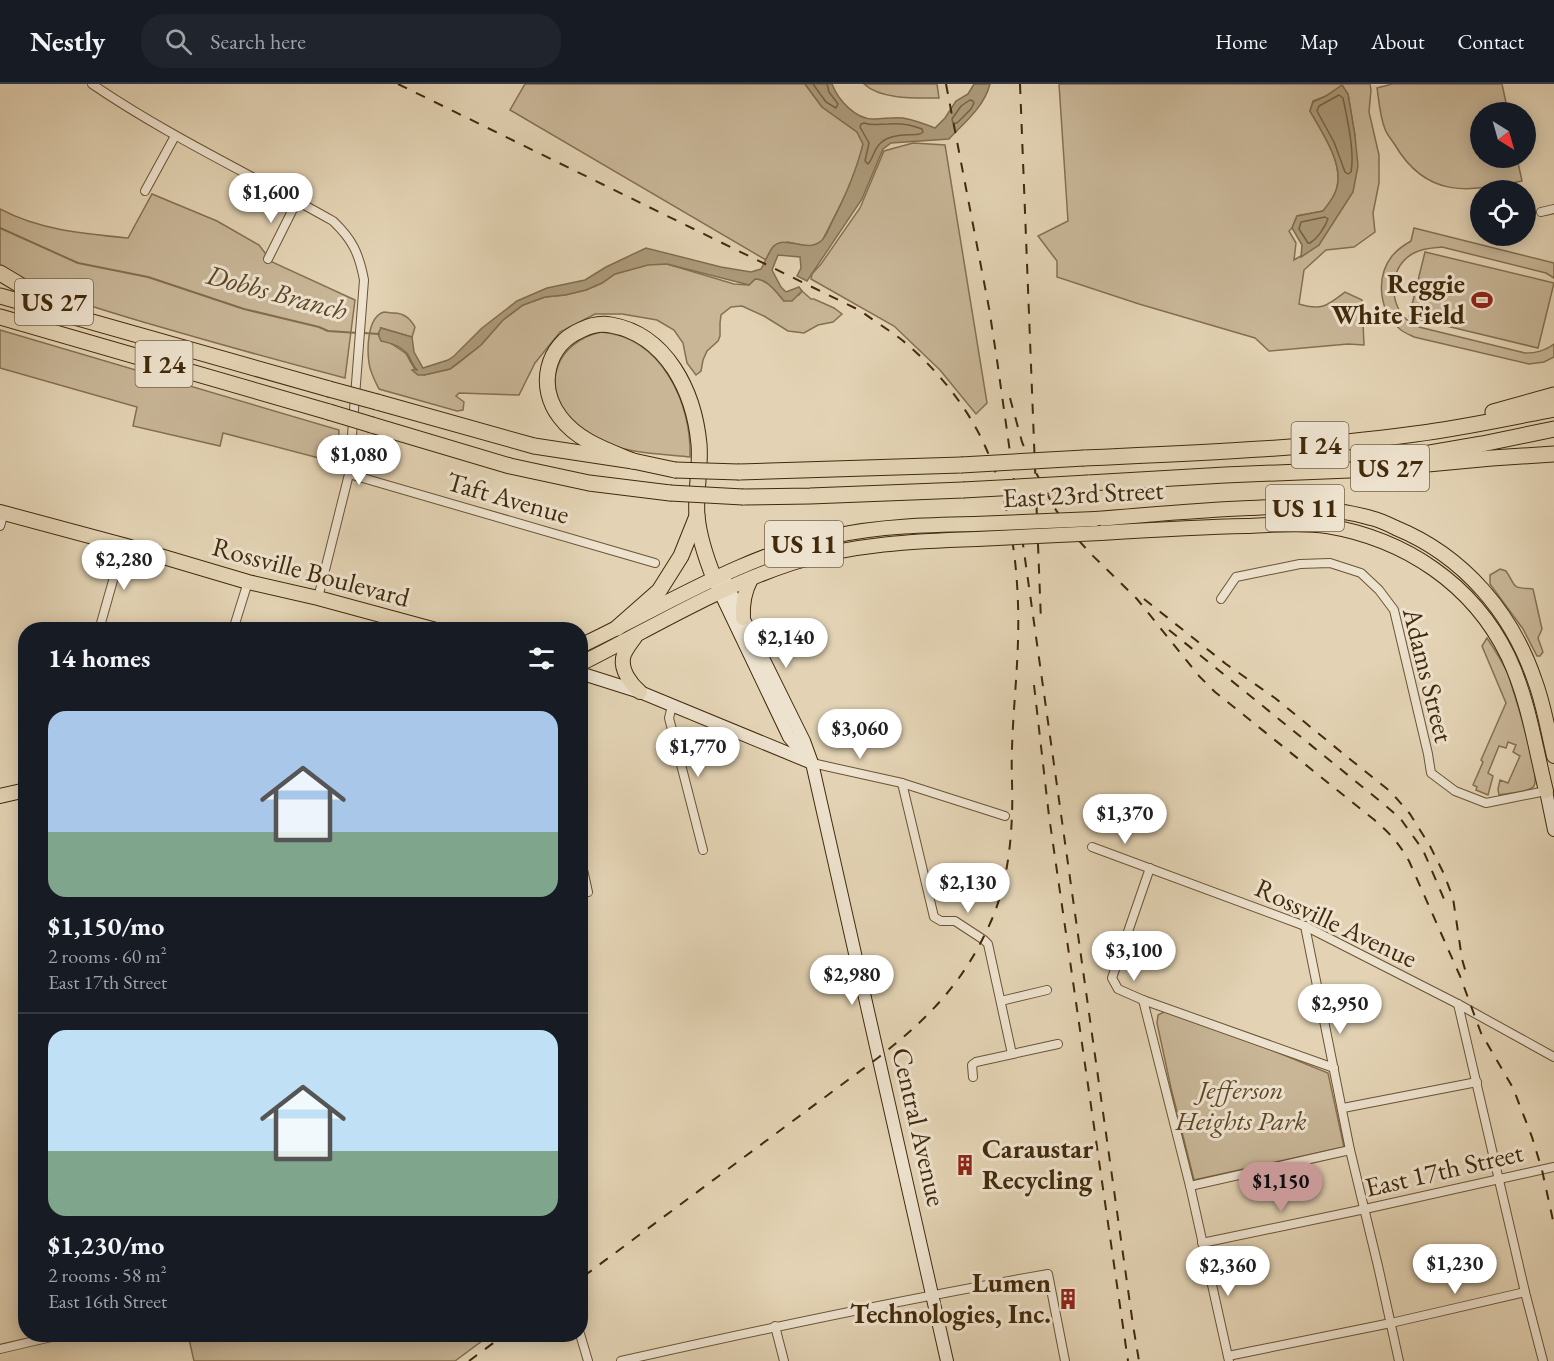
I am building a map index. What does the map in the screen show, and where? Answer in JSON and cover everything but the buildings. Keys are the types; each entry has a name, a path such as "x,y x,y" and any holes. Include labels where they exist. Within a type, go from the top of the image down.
{"highway":[{"name":"US 27","path":"0,273 35,294 110,326"},
{"name":"I 24","path":"0,296 534,446 633,461 675,470 739,472 961,465 1312,446 1416,434 1554,409"},
{"name":"I 24","path":"0,317 510,466 589,483 670,493 743,497 810,496 1225,475 1399,458 1554,429"},
{"path":"633,461 599,448 577,435 559,416 547,385 548,367 556,348 571,334 594,324 610,324 633,331 652,343 668,358 679,376 689,399 699,445 697,516 705,554 718,576"},
{"path":"1416,434 1554,394"},
{"name":"US 27","path":"1225,475 1374,469 1554,454"},
{"path":"617,628 659,591 681,556 697,516"}],"main road":[{"name":"East 23rd Street","path":"588,642 718,576 783,550 834,536 885,527 1095,519 1224,509 1320,508 1372,518 1423,540 1448,556 1472,577 1509,624 1536,682 1545,717"},
{"name":"Rossville Boulevard","path":"1,517 123,545 248,582 318,598 405,622"},
{"name":"East 23rd Street","path":"588,660 724,590 792,563 837,551 904,542 1286,524 1324,526 1359,533 1414,556 1437,571 1470,602 1492,630 1507,656 1527,709 1551,790"},
{"name":"Central Avenue","path":"718,576 789,737 812,763"},
{"path":"743,618 744,597 751,579"},
{"name":"Central Avenue","path":"724,590 743,618 804,741 812,763 947,1361"},
{"path":"635,636 623,658 625,671 632,685 640,692"},
{"path":"588,676 640,692 812,763"},
{"path":"1545,717 1554,756"},
{"name":"US 11","path":"1545,717 1554,730"},
{"path":"1551,790 1554,830"},
{"path":"0,796 18,792"}],"street":[{"path":"92,84 175,136 333,220 346,233 356,249 364,280 349,474 318,598"},
{"path":"145,191 175,136"},
{"path":"268,259 297,201"},
{"path":"1541,212 1554,209"},
{"name":"Taft Avenue","path":"349,474 655,563"},
{"path":"101,622 123,545"},
{"name":"Adams Street","path":"1221,599 1236,577 1288,566 1330,563 1362,573 1394,610 1431,773 1455,791 1486,803 1551,790"},
{"path":"236,622 248,582"},
{"path":"672,706 669,721 703,850"},
{"path":"812,763 902,783 1005,816"},
{"path":"902,783 934,917 941,921 955,921 988,944 1012,1054"},
{"name":"Rossville Avenue","path":"1092,848 1305,926 1458,1004 1554,1057"},
{"path":"1150,868 1112,978 1118,989 1334,1068"},
{"path":"1305,926 1350,1150 1399,1361"},
{"path":"1001,1001 1047,990"},
{"path":"1143,1000 1190,1186 1229,1359 1525,1292"},
{"path":"1458,1004 1525,1292 1544,1361"},
{"path":"973,1077 972,1065 976,1062 1058,1044"},
{"path":"1343,1108 1477,1082"},
{"path":"1190,1186 1350,1150"},
{"name":"East 17th Street","path":"1202,1243 1554,1167"},
{"path":"621,1361 776,1326 1048,1274 1065,1361"},
{"path":"776,1326 784,1361"},
{"path":"0,1349 30,1342"},
{"path":"582,1342 588,1361"}],"green space":[{"path":"525,84 805,84 822,107 857,132 863,144 858,166 849,188 822,241 810,247 788,242 773,248 766,260 510,110"},
{"path":"864,84 937,84 939,98 889,95"},
{"path":"1059,84 1370,84 1369,112 1379,155 1379,183 1373,213 1375,232 1354,247 1326,250 1304,270 1299,304 1313,307 1324,306 1345,292 1362,300 1364,345 1348,344 1269,351 1255,338 1057,277 1057,261 1038,236 1068,221","holes":["1342,86 1348,94 1355,136 1319,245 1294,260 1296,243 1289,231 1297,216 1323,211 1338,185 1338,174 1332,152 1310,111 1313,101"]},
{"path":"1392,84 1502,84 1506,102 1470,102 1470,168 1519,168 1522,180 1470,180 1470,189 1467,189 1435,183 1421,175 1407,163 1388,135 1383,124 1377,88"},
{"path":"913,143 945,145 987,403 976,414 940,370 894,326 811,279 812,274 860,208 884,151"},
{"path":"152,194 217,221 259,245 272,262 355,300 345,378 93,307 36,286 0,268 0,209 46,226 78,233 128,238"},
{"path":"1414,228 1470,242 1470,246 1486,246 1554,263 1554,278 1546,273 1442,247 1428,248 1414,253 1400,266 1394,283 1394,293 1400,311 1406,319 1419,327 1525,353 1540,351 1554,344 1554,357 1544,362 1529,364 1414,337 1401,330 1388,314 1384,304 1383,274 1392,256 1411,241"},
{"name":"Reggie White Field","path":"1425,252 1554,283 1538,348 1409,317"},
{"path":"650,264 667,264 734,284 749,285 755,279 764,281 784,301 799,295 802,291 811,299 834,308 842,314 833,322 818,325 804,333 788,331 742,306 731,307 721,315 718,341 707,351 701,371 696,375 687,363 683,343 674,330 657,320 622,314 595,314 560,332 535,363 519,395 459,393 456,396 464,402 463,410 457,411 379,389 372,373 368,357 369,334 374,320 384,312 404,315 415,327 412,337 381,328 392,344 408,355 416,369 424,375 450,369 456,365 481,345 503,320 523,305 545,297 586,290 615,274"},
{"path":"0,330 339,430 338,463 223,433 220,446 133,426 137,407 0,368"},
{"path":"601,332 622,336 640,346 656,359 669,376 679,395 685,415 690,457 642,452 606,444 570,419 561,406 556,392 555,379 558,366 573,345"},
{"path":"1500,569 1506,571 1515,586 1533,589 1542,629 1538,638 1543,652 1540,656 1537,656 1523,629 1490,584 1490,575"},
{"path":"1487,638 1508,674 1530,750 1535,779 1534,786 1531,788 1499,795 1500,780 1508,783 1520,756 1513,752 1516,745 1508,742 1506,748 1499,746 1488,773 1493,776 1488,795 1476,790 1477,787 1473,785 1483,762 1481,760 1506,703 1482,646"},
{"name":"Jefferson Heights Park","path":"1166,1011 1328,1073 1344,1147 1194,1180 1157,1023 1158,1015"},
{"path":"190,1342 481,1342 455,1361 194,1361"}],"water":[{"path":"805,84 832,84 848,108 861,116 874,119 903,118 935,128 956,101 968,94 974,84 990,84 979,107 949,139 891,143 883,149 862,199 807,281 797,276 801,268 800,257 778,255 772,270 781,287 786,292 799,287 802,291 792,301 784,301 771,287 760,280 755,279 749,285 667,264 648,265 615,274 586,290 545,297 523,305 503,320 481,345 450,369 418,375 412,370 416,369 403,349 381,341 378,334 381,328 412,337 414,352 423,368 454,356 482,328 517,301 547,288 585,280 646,248 721,267 751,272 761,269 772,248 777,244 789,242 814,245 820,242 827,233 846,194 863,144 857,132 822,107"},
{"path":"1342,85 1348,94 1355,136 1358,166 1353,192 1319,245 1301,257 1302,245 1292,228 1297,216 1323,211 1338,185 1336,163 1332,152 1310,111 1313,102"}],"waterway":[{"name":"Dobbs Branch","path":"0,228 78,263 148,277 244,309 328,331 358,333"},
{"name":"Dobbs Branch","path":"364,333 379,334"},
{"name":"Dobbs Branch","path":"406,353 417,370"}],"railway":[{"path":"398,84 861,311 897,336 915,351 950,388 978,431 1002,492 1016,566 1017,654 1012,749 1012,805 1007,867 992,919 970,961 945,996 898,1042 588,1273"},
{"path":"946,84 997,360 1139,1361"},
{"path":"1020,84 1041,621"},
{"path":"1010,398 1022,442 1031,463 1054,507 1070,531 1137,599 1199,676 1215,692 1378,823 1393,838 1409,861 1460,976 1481,1033 1513,1088 1542,1170 1554,1225"},
{"path":"1144,599 1226,664 1275,698 1391,792 1410,814 1430,846 1453,898 1466,973"},
{"path":"1169,630 1400,818 1423,850 1444,899"},
{"path":"1034,685 1049,816 1128,1361"},
{"path":"469,1361 495,1342"}],"place":[{"name":"Reggie White Field","path":"1482,300"},
{"name":"Caraustar Recycling","path":"965,1165"},
{"name":"Lumen Technologies, Inc.","path":"1068,1299"}]}
